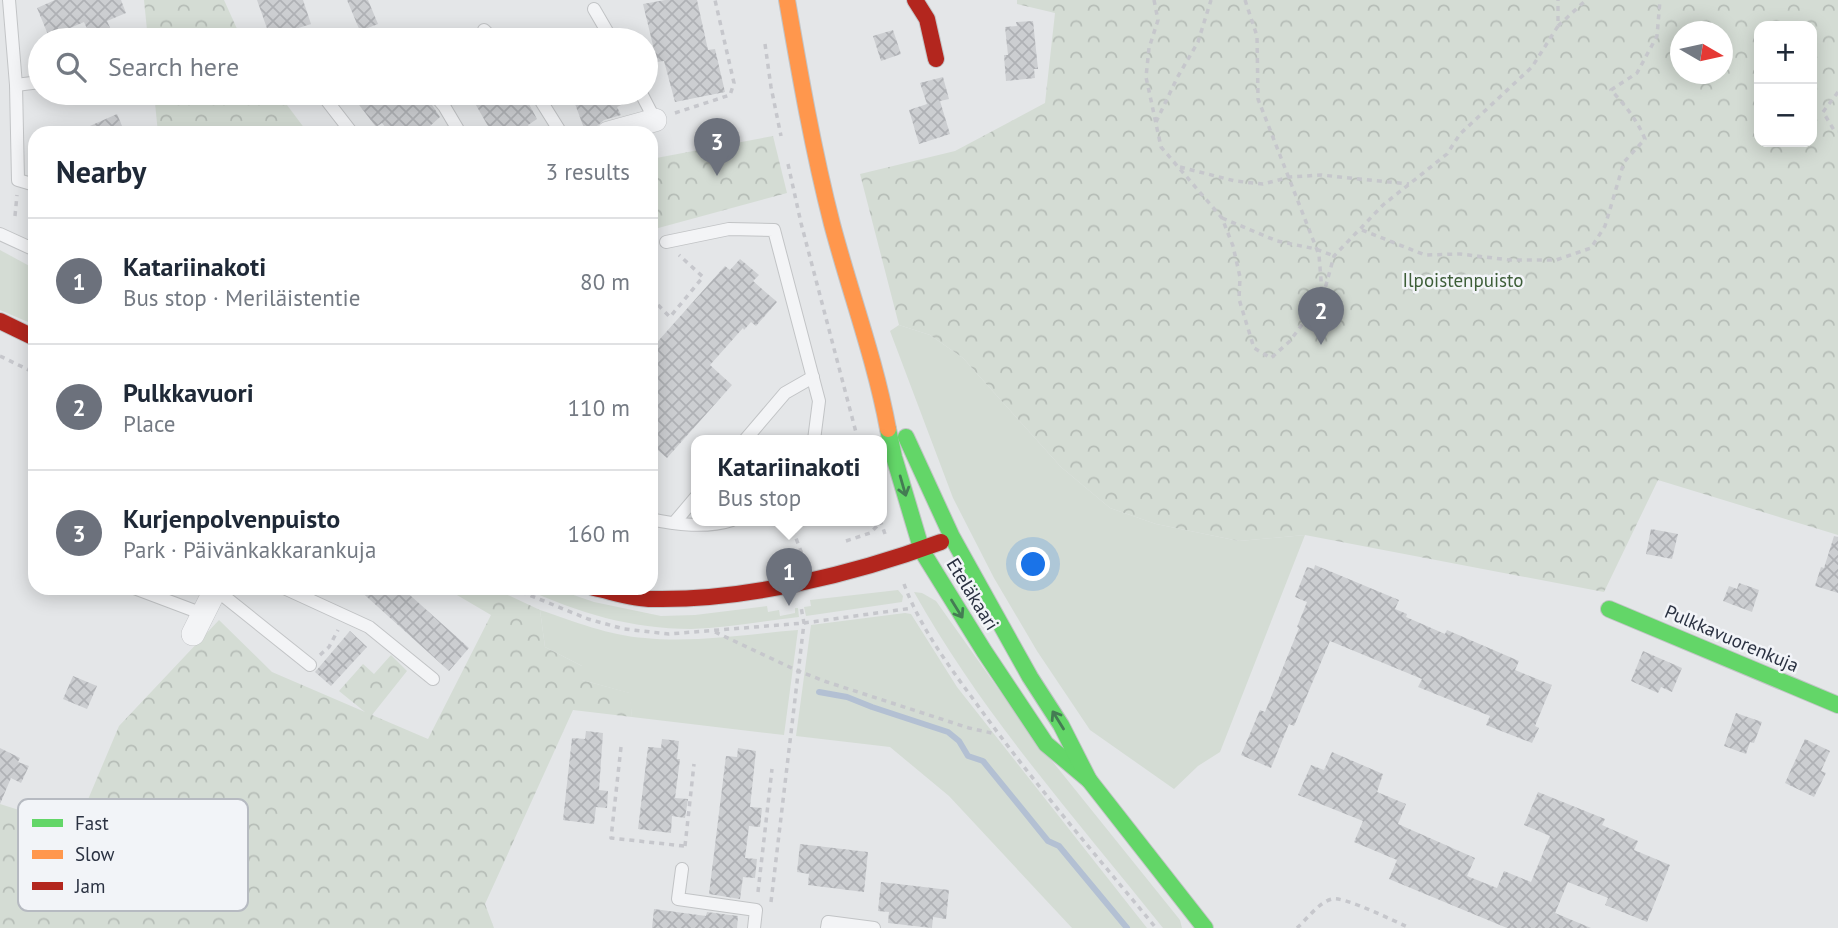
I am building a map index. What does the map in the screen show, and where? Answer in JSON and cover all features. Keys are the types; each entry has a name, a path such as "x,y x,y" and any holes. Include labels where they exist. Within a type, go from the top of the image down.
{"main road":[{"name":"Eteläkaari","path":"787,0 803,96 832,224 882,396 894,457 922,551 1046,744 1089,780"},
{"path":"915,0 926,15 936,59"},
{"path":"0,321 28,335"},
{"name":"Eteläkaari","path":"882,396 913,449 952,537 1030,677 1061,725 1089,780 1205,928"},
{"path":"629,595 649,599 714,597 790,584 922,551 952,537"},
{"name":"Pulkkavuorenkuja","path":"1609,609 1838,705"}],"street":[{"path":"633,126 655,120"},
{"path":"198,624 213,595"}],"lane":[{"path":"9,0 16,85 18,180 28,183"},
{"path":"594,9 605,28"},
{"path":"16,85 28,84"},
{"path":"330,105 347,126"},
{"path":"443,105 456,126"},
{"path":"544,105 557,126"},
{"path":"647,105 655,120"},
{"path":"666,242 729,229 774,230 819,401 815,435"},
{"path":"0,234 28,247"},
{"path":"749,435 785,393 813,377"},
{"path":"674,523 691,503"},
{"path":"658,520 691,523"},
{"path":"146,595 198,624"},
{"path":"223,595 310,665"},
{"path":"299,595 369,627 433,679"},
{"path":"682,869 678,899 756,910 754,928"},
{"path":"827,928 828,922 874,928"}],"path":[{"path":"655,120 730,95 734,83 715,0"},
{"path":"1154,0 1158,20 1149,48 1146,77 1161,147 1222,218 1233,246 1240,277 1239,299 1254,348 1271,358 1290,341 1323,296 1334,256 1383,205 1447,154 1460,134 1532,67 1558,26 1586,0"},
{"path":"1156,124 1177,78 1198,42 1211,0"},
{"path":"1245,0 1257,36 1258,99 1317,249 1323,296"},
{"path":"1558,0 1558,26"},
{"path":"1361,230 1425,255 1460,254 1510,260 1556,260 1591,248 1605,226 1624,162 1644,139 1627,107 1611,89 1637,73 1657,36 1660,0"},
{"path":"1838,92 1823,112 1834,130 1838,131"},
{"path":"1177,167 1235,181 1263,184 1290,177 1321,175 1409,184"},
{"path":"1222,218 1277,241 1317,249 1334,256"},
{"path":"658,305 670,317 703,277 666,242"},
{"path":"0,356 28,370"},
{"path":"791,526 802,554"},
{"path":"913,608 943,658 998,734 1156,928"},
{"path":"770,915 804,623 802,616"},
{"path":"310,665 329,646 346,617"},
{"path":"713,631 798,671 969,728 998,734"},
{"path":"621,747 611,838 684,846"},
{"path":"682,869 694,764"},
{"path":"756,910 772,769"},
{"path":"1297,928 1322,904 1333,899 1346,901 1410,928"}],"green space":[{"path":"144,0 224,0 237,28 147,28"},
{"name":"Ilpoistenpuisto","path":"1017,0 1838,0 1838,535 1658,480 1604,592 1305,535 1239,541 1156,524 1110,508 1061,467 963,358 930,335 899,325 860,174 955,151 1045,103 1055,13 1017,4"},
{"path":"155,105 287,105 303,126 157,126"},
{"path":"773,136 787,193 658,228 658,158"},
{"path":"0,250 28,265 28,322 0,310"},
{"path":"899,325 930,335 963,358 1061,467 1110,508 1156,524 1239,541 1305,535 1220,752 1198,766 1174,789 1090,730 1037,651 994,578 953,498 890,331"},
{"path":"898,590 903,596 902,602 806,616 804,607 811,606 810,600"},
{"path":"914,592 922,593 936,601 1028,731 1180,920 1182,928 1163,928 1031,765 969,681"},
{"path":"457,595 508,595 540,610 545,647 582,666 582,680 630,693 632,717 573,710 485,904 494,928 0,928 0,804 18,810 18,911 248,911 248,799 88,799 119,726 219,620 272,672 365,712 339,691 363,664 374,674 391,655 407,671 372,715 428,739 491,615"},
{"path":"541,595 574,595 661,616 695,615 767,606 768,612 779,610 780,616 795,613 795,608 798,608 799,617 732,626 669,628 626,623"},
{"path":"540,610 632,637 702,639 798,630 784,735 632,717 629,693 582,680 582,666 545,647"},
{"path":"911,614 957,687 1147,928 1072,928 949,796 890,747 796,736 811,625"}],"building":[{"path":"55,0 121,0 126,13 107,21 110,28 87,28 84,22 70,28 45,28 37,8"},
{"path":"257,0 303,0 311,24 298,28 267,28"},
{"path":"347,0 368,0 378,24 359,28"},
{"path":"665,0 697,0 708,50 715,49 725,92 675,102 664,61 658,62 658,28 649,28 643,4"},
{"path":"1033,21 1038,69 1034,69 1035,78 1006,81 1004,55 1008,55 1005,27 1017,26 1016,22"},
{"path":"893,30 901,54 881,61 873,36"},
{"path":"943,77 949,99 940,101 950,134 919,144 909,110 927,104 920,83"},
{"path":"359,105 432,105 440,117 430,126 384,126 382,123 375,126"},
{"path":"476,105 529,105 537,119 528,126 488,126"},
{"path":"575,105 621,105 617,107 621,115 604,120 597,126 583,126"},
{"path":"117,114 122,126 90,126"},
{"path":"740,259 759,275 753,281 777,302 756,326 751,322 744,330 743,328 710,365 732,385 667,458 658,450 658,341 725,266 730,270"},
{"path":"1651,529 1678,534 1672,559 1646,554"},
{"path":"1834,536 1838,537 1838,593 1815,586"},
{"path":"1315,565 1399,600 1395,609 1407,614 1406,617 1445,634 1447,630 1519,661 1515,670 1552,685 1535,726 1539,728 1532,743 1486,725 1490,716 1418,687 1422,679 1330,641 1294,726 1289,724 1271,768 1241,755 1260,710 1265,712 1299,628 1297,627 1307,602 1295,597 1307,567 1314,569"},
{"path":"1739,583 1759,590 1752,612 1723,601 1729,586 1737,589"},
{"path":"365,595 410,595 469,648 449,671"},
{"path":"350,631 367,647 331,686 315,672"},
{"path":"1643,651 1682,668 1672,692 1661,687 1658,693 1631,681"},
{"path":"73,676 97,686 87,709 63,699"},
{"path":"1736,713 1762,722 1754,743 1750,742 1746,754 1724,746"},
{"path":"586,731 603,733 599,790 608,791 607,808 596,807 594,824 563,820 572,738 585,739"},
{"path":"662,739 679,741 677,759 680,759 675,798 688,799 685,818 672,816 671,833 638,829 648,747 661,748"},
{"path":"1805,739 1830,751 1821,771 1826,773 1814,797 1785,783"},
{"path":"0,748 20,758 18,762 29,766 21,783 11,778 0,804"},
{"path":"738,748 756,751 750,807 762,808 760,827 749,826 745,858 757,859 755,878 743,877 740,899 709,894 726,756 737,757"},
{"path":"1332,752 1383,774 1377,792 1406,804 1398,824 1475,858 1467,876 1497,888 1504,871 1531,882 1550,836 1524,825 1538,792 1605,819 1602,825 1638,841 1634,850 1670,865 1647,922 1605,905 1608,898 1568,882 1555,913 1591,928 1507,928 1389,879 1397,860 1354,842 1363,821 1298,795 1311,765 1324,770"},
{"path":"800,844 868,852 864,892 808,885 809,874 797,872"},
{"path":"881,882 949,890 946,919 933,917 932,928 888,923 889,912 878,911"},
{"path":"654,909 706,916 707,912 738,916 737,928 652,928"}],"waterway":[{"path":"819,692 847,697 948,732 959,741 968,756 983,761 1048,841 1059,846 1127,928"}],"traffic: fast":[{"path":"888,429 922,551 1046,744 1089,780"},
{"path":"906,437 952,537 1030,677 1061,725 1089,780 1205,928"},
{"path":"1609,609 1838,705"}],"traffic: slow":[{"path":"787,0 825,196 888,429"}],"traffic: jam":[{"path":"915,0 927,19 936,59"},
{"path":"0,321 28,335"},
{"path":"622,595 645,599 688,598 761,590 836,575 941,542"}],"place":[{"name":"Kurjenpolvenpuisto","path":"717,176"},
{"name":"Pulkkavuori","path":"1321,345"},
{"name":"Katariinakoti","path":"789,606"}]}
